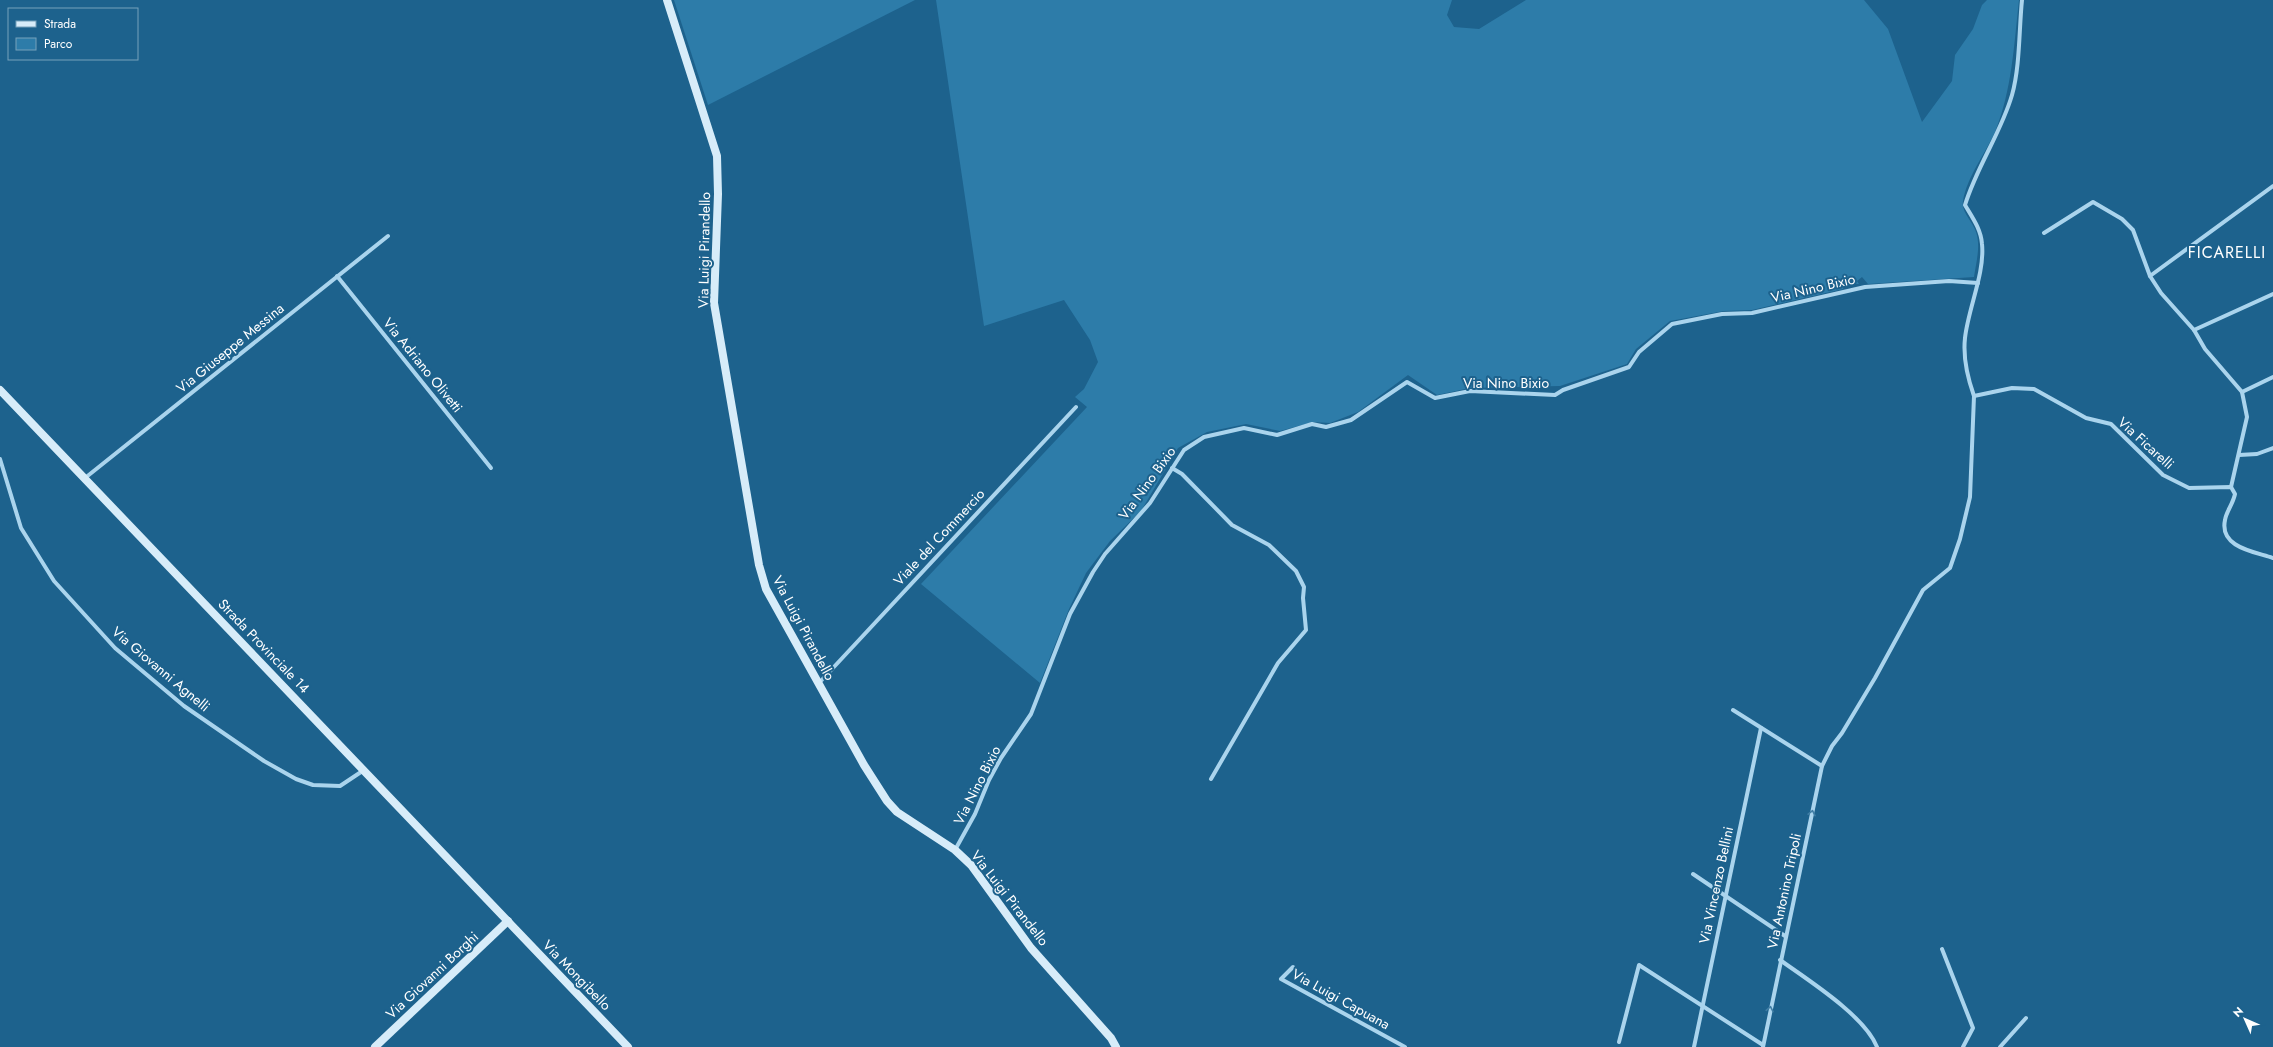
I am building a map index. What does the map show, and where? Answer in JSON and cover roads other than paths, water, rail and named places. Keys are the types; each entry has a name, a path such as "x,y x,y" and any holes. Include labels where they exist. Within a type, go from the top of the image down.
{"street":[{"name":"Via Luigi Pirandello","path":"667,0 717,156 718,194 714,303 759,565 766,589 864,765 887,801 898,812 955,850 978,875 1031,948 1120,1047"},
{"name":"Via Antonino Tripoli","path":"1763,1046 1822,766 1834,742 1842,733 1876,678 1885,657 1923,590 1950,568 1960,539 1970,497 1974,396 1969,382 1965,338 1978,283 1982,245 1979,230 1965,205 1969,191 1998,133 2013,94 2022,0"},
{"path":"2150,276 2273,186"},
{"path":"2044,233 2093,202 2122,219 2133,230 2150,276 2161,293 2194,330 2205,349 2242,392 2247,417 2231,487 2235,494 2224,521 2226,533 2234,545 2273,558"},
{"name":"Via Giuseppe Messina","path":"85,478 388,236"},
{"name":"Via Adriano Olivetti","path":"337,276 491,468"},
{"name":"Via Nino Bixio","path":"955,850 967,830 1001,758 1031,714 1070,614 1093,572 1105,554 1142,513 1184,450 1204,437 1244,428 1278,435 1312,424 1326,428 1351,420 1407,382 1434,398 1470,391 1555,395 1562,390 1629,367 1639,352 1672,324 1722,314 1752,313 1865,287 1949,281 1978,283"},
{"path":"2194,330 2273,294"},
{"path":"2242,392 2273,377"},
{"name":"Via Ficarelli","path":"1974,396 2012,388 2034,389 2086,418 2111,424 2163,475 2189,488 2231,487"},
{"name":"Strada Provinciale 14","path":"0,390 508,921"},
{"name":"Viale del Commercio","path":"819,683 1076,407"},
{"path":"2239,455 2257,454 2273,448"},
{"name":"Via Giovanni Agnelli","path":"0,459 21,528 54,582 115,648 184,706 264,761 296,780 313,785 340,786 365,770"},
{"path":"1172,468 1182,474 1232,525 1269,545 1296,571 1304,587 1303,598 1306,630 1278,663 1211,779"},
{"path":"1733,710 1822,766"},
{"name":"Via Vincenzo Bellini","path":"1694,1047 1762,728"},
{"path":"1693,874 1785,936"},
{"name":"Via Giovanni Borghi","path":"374,1047 508,921"},
{"name":"Via Mongibello","path":"508,921 628,1047"},
{"path":"1942,949 1973,1028 1963,1047"},
{"path":"1780,960 1835,1000 1871,1035 1877,1047"},
{"path":"1619,1042 1639,966 1702,1005 1763,1046"},
{"name":"Via Luigi Capuana","path":"1293,967 1281,979 1405,1047"},
{"path":"2000,1047 2026,1018"},
{"path":"1112,1038 1116,1047"}],"district":[{"name":"FICARELLI","path":"2227,252"}]}
